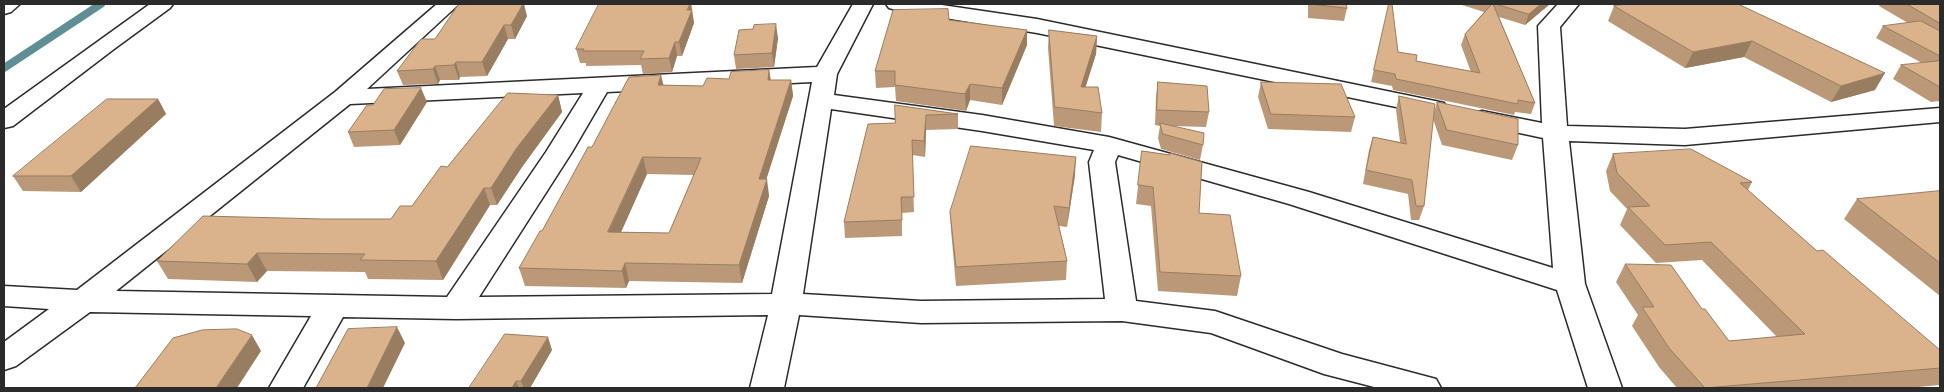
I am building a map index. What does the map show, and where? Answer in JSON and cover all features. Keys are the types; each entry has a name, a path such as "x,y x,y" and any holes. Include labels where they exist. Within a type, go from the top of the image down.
{"street":[{"path":"4,8 10,4"},
{"path":"4,121 106,44 163,4"},
{"path":"4,358 83,301 344,97 449,4 468,4"},
{"path":"767,388 786,304 823,87 863,4"},
{"path":"896,4 1037,26 1555,133 1685,137 1940,115"},
{"path":"1569,4 1549,26 1555,133 1570,284 1604,388"},
{"path":"344,97 600,84 823,87 982,123 1109,145 1299,198 1570,284"},
{"path":"456,308 559,152 600,84"},
{"path":"1109,145 1102,162 1122,310"},
{"path":"4,296 83,301 456,308 786,304 921,312 1122,310 1215,322 1336,365 1424,388"},
{"path":"286,388 334,306"}],"building":[{"path":"523,4 511,25 504,25 482,62 456,62 454,65 435,66 433,69 397,71 421,39 435,39 458,5"},
{"path":"599,4 690,4 687,10 692,10 679,42 675,42 669,58 640,59 644,51 583,51 584,49 576,49"},
{"path":"1311,4 1346,4 1347,8"},
{"path":"1389,4 1392,4 1398,52 1417,55 1416,61 1480,73 1465,34 1493,4 1535,103 1518,100 1518,104 1396,79 1395,74 1374,70"},
{"path":"1496,4 1541,4 1529,14"},
{"path":"1627,4 1738,4 1885,73 1841,86 1752,41 1693,52 1614,6"},
{"path":"1907,4 1940,4 1940,23"},
{"path":"948,9 949,20 1027,30 1002,88 970,84 965,94 895,85 895,71 875,71 893,10"},
{"path":"1921,21 1940,31 1940,56 1883,26"},
{"path":"776,24 772,53 734,55 739,30 753,29 754,25"},
{"path":"1049,30 1097,36 1081,87 1098,87 1102,113 1055,107"},
{"path":"1940,61 1940,87 1901,65"},
{"path":"769,70 768,80 791,80 759,179 767,179 739,265 625,263 622,271 519,268 540,231 542,231 588,147 592,147 629,77 661,75 658,85 703,86 707,78 729,79 731,72","holes":["643,157 701,158 669,233 608,232"]},
{"path":"1158,82 1207,86 1209,112 1157,110"},
{"path":"1261,82 1341,84 1355,117 1271,114"},
{"path":"421,88 394,130 348,132 367,105 373,105 384,89"},
{"path":"508,93 558,95 516,149 491,188 484,188 436,261 360,260 365,254 257,253 247,264 157,261 203,216 391,219 400,206 412,206 441,166 447,167"},
{"path":"1399,96 1435,104 1424,206 1416,206 1412,180 1366,170 1373,137 1406,144"},
{"path":"107,99 158,99 71,176 13,176"},
{"path":"1437,102 1518,119 1518,145 1447,130"},
{"path":"895,105 958,114 926,115 924,141 912,140 914,197 901,197 902,220 844,222 868,124 895,123"},
{"path":"1160,123 1204,133 1203,145 1163,134"},
{"path":"971,146 1076,157 1069,208 1054,206 1067,261 956,267 950,212"},
{"path":"1691,149 1752,182 1740,183 1817,251 1823,250 1940,350 1940,368 1705,388 1669,348 1642,307 1654,307 1625,264 1671,265 1702,309 1705,309 1729,341 1805,334 1711,242 1665,245 1628,207 1650,206 1617,173 1613,154"},
{"path":"1142,151 1170,155 1170,153 1202,162 1199,213 1230,215 1241,276 1160,272 1153,187 1138,185"},
{"path":"1940,191 1940,263 1857,199"},
{"path":"397,327 367,388 316,388 348,329"},
{"path":"237,329 252,335 216,388 135,388 173,338 202,330"},
{"path":"505,334 548,337 521,381 516,381 512,388 469,388"}],"waterway":[{"path":"4,68 101,4"}]}
